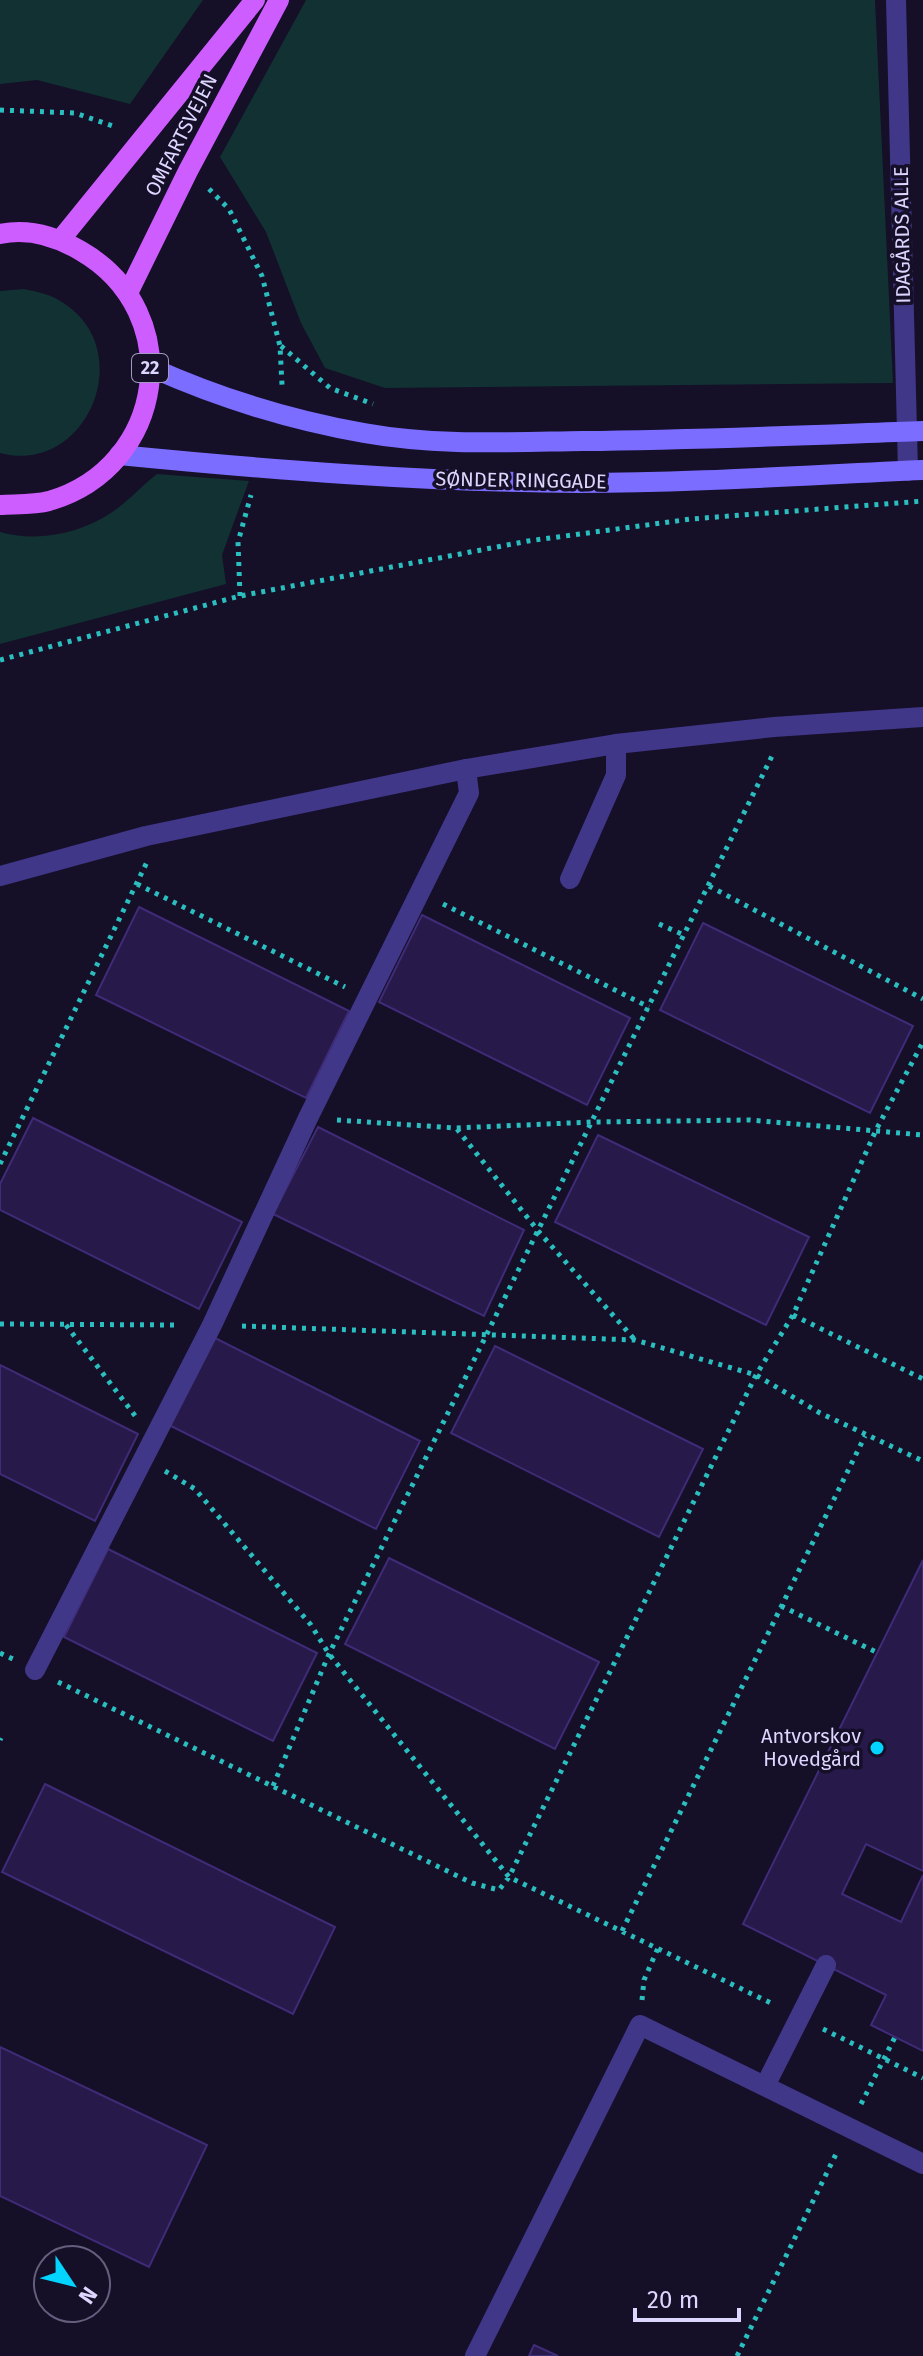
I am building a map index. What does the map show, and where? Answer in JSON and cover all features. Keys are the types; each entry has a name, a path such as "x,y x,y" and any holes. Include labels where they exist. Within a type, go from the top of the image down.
{"main road":[{"name":"OMFARTSVEJEN","path":"61,239 255,0"},
{"name":"OMFARTSVEJEN","path":"128,293 188,171 279,0"},
{"name":"22","path":"0,234 14,231 61,239 105,265 137,306 152,355 147,406 119,455 91,482 47,501 0,505"}],"street":[{"name":"IDAGÅRDS ALLE","path":"896,0 916,470"},
{"name":"SØNDER RINGGADE","path":"150,367 190,385 276,414 367,434 470,443 684,440 915,431"},
{"name":"SØNDER RINGGADE","path":"119,455 259,469 580,483 916,470"},
{"path":"0,876 146,836 466,769 616,744 774,727 923,717"},
{"path":"570,879 616,775 616,744"},
{"path":"35,1670 212,1325 308,1118 469,793 466,769"},
{"path":"765,2086 826,1965"},
{"path":"475,2356 640,2025 923,2164"}],"path":[{"path":"280,346 330,388 383,408"},
{"path":"0,660 240,596 528,541 691,519 923,501"},
{"path":"273,1786 329,1654 775,748 774,727"},
{"path":"0,1164 137,884 149,857 146,836"},
{"path":"137,884 367,998"},
{"path":"709,886 923,999"},
{"path":"420,893 649,1007"},
{"path":"659,924 684,935"},
{"path":"0,1653 472,1883 499,1890 509,1877 756,1375 793,1315 876,1130 923,1042"},
{"path":"308,1118 456,1128 750,1120 923,1135"},
{"path":"456,1128 539,1232 635,1340"},
{"path":"793,1315 923,1379"},
{"path":"0,1324 212,1325 635,1340 756,1375 820,1413 923,1461"},
{"path":"66,1325 154,1441 154,1465 195,1489 302,1614 329,1654 509,1877 923,2078"},
{"path":"622,1931 865,1436"},
{"path":"781,1606 878,1653"},
{"path":"640,2025 644,1980 658,1948"},
{"path":"737,2356 895,2037"}],"green space":[{"path":"0,0 203,0 130,104 37,80 0,84"},
{"path":"306,0 875,0 893,383 385,388 325,368 301,323 266,232 220,157"},
{"path":"24,289 46,294 65,304 87,325 98,351 99,379 92,406 78,429 57,446 30,455 0,453 0,291"},
{"path":"157,474 249,481 222,555 226,584 0,644 0,532 32,536 82,528 111,513"}],"building":[{"path":"139,907 349,1011 306,1098 96,995"},
{"path":"422,915 630,1018 587,1105 379,1002"},
{"path":"703,923 913,1026 870,1113 660,1010"},
{"path":"33,1118 242,1222 199,1309 0,1210 0,1184"},
{"path":"318,1127 524,1230 484,1316 273,1214"},
{"path":"598,1135 809,1237 766,1325 555,1222"},
{"path":"213,1337 420,1441 376,1529 169,1425"},
{"path":"495,1346 703,1449 659,1537 451,1433"},
{"path":"0,1365 138,1434 95,1521 0,1474"},
{"path":"108,1549 317,1653 273,1741 64,1637"},
{"path":"389,1558 599,1662 555,1749 345,1644"},
{"name":"Antvorskov Hovedgård","path":"923,1560 923,1871 866,1844 842,1894 901,1922 923,1875 923,2051 871,2025 886,1995 743,1924"},
{"path":"45,1784 335,1927 293,2014 2,1872"},
{"path":"0,2047 207,2145 149,2267 112,2249 112,2244 101,2244 0,2196"},
{"path":"534,2345 558,2356 529,2356"}],"place":[{"name":"Antvorskov Hovedgård","path":"877,1748"}]}
